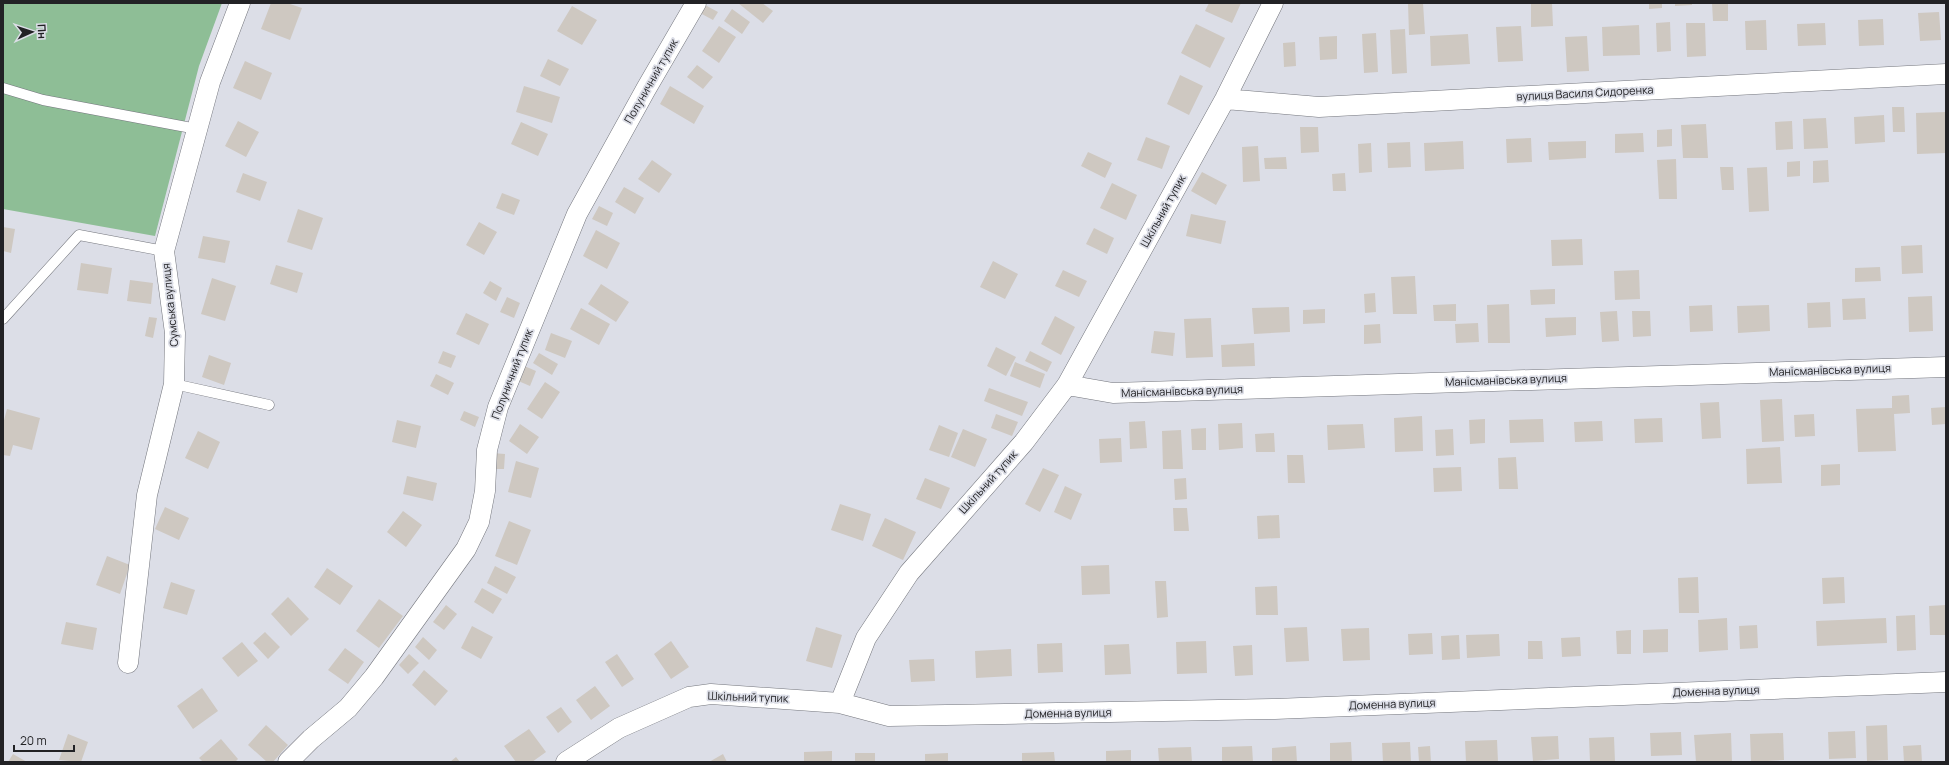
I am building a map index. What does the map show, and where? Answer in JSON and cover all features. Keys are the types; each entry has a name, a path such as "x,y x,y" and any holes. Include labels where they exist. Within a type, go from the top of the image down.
{"street":[{"name":"Сумська вулиця","path":"128,663 148,495 174,384 175,333 164,251 210,82 240,3"},
{"name":"Полуничний тупик","path":"288,762 348,708 374,677 466,548 480,522 487,450 498,407 576,214 696,3"},
{"name":"Шкільний тупик","path":"566,762 619,728 689,697 711,694 840,703 866,638 909,573 1024,442 1067,385 1225,99 1273,3"},
{"name":"вулиця Василя Сидоренка","path":"1225,99 1319,107 1946,74"},
{"name":"Манісманівська вулиця","path":"1067,385 1112,393 1946,366"},
{"name":"Доменна вулиця","path":"840,703 889,716 1275,708 1946,682"}],"lane":[{"path":"3,88 43,100 197,129"},
{"path":"3,319 79,235 164,251"},
{"path":"174,384 269,405"}],"green space":[{"path":"3,3 222,3 199,66 155,236 3,209"}],"building":[{"path":"271,3 287,3 302,8 290,40 261,29"},
{"path":"738,3 762,3 773,11 763,23"},
{"path":"1209,3 1241,3 1232,23 1205,11"},
{"path":"1408,3 1423,3 1425,34 1409,35"},
{"path":"1531,3 1552,3 1553,26 1531,27"},
{"path":"1649,3 1662,3 1662,8 1649,9"},
{"path":"1675,3 1692,3 1692,5 1675,6"},
{"path":"1712,3 1728,3 1728,21 1713,21"},
{"path":"705,5 718,12 713,20 700,13"},
{"path":"572,6 597,20 582,45 557,31"},
{"path":"732,9 750,22 742,34 724,21"},
{"path":"1939,12 1941,40 1920,41 1918,13"},
{"path":"1883,19 1884,45 1859,46 1858,20"},
{"path":"1766,20 1767,50 1746,50 1745,21"},
{"path":"1670,22 1671,51 1657,52 1656,23"},
{"path":"1686,23 1705,23 1706,56 1687,57"},
{"path":"1825,23 1826,45 1798,46 1797,24"},
{"path":"1196,24 1225,38 1210,68 1181,53"},
{"path":"1639,25 1640,55 1603,56 1602,27"},
{"path":"719,26 736,37 719,63 702,51"},
{"path":"1521,26 1523,61 1498,62 1496,27"},
{"path":"1405,29 1407,73 1392,74 1390,30"},
{"path":"1376,33 1378,72 1364,73 1362,34"},
{"path":"1468,34 1470,64 1431,66 1430,36"},
{"path":"1337,36 1337,59 1320,60 1319,37"},
{"path":"1587,36 1589,71 1567,72 1565,37"},
{"path":"1295,42 1296,66 1284,67 1283,43"},
{"path":"548,59 569,69 560,86 540,76"},
{"path":"245,61 272,73 261,100 233,88"},
{"path":"697,65 713,77 703,89 687,77"},
{"path":"1180,75 1203,86 1189,115 1167,104"},
{"path":"524,86 560,97 552,123 516,112"},
{"path":"670,86 704,106 694,124 660,104"},
{"path":"1892,107 1904,107 1905,132 1893,132"},
{"path":"1946,112 1946,153 1917,154 1916,113"},
{"path":"1884,115 1885,142 1855,144 1854,117"},
{"path":"1826,118 1828,148 1804,149 1803,119"},
{"path":"238,121 259,132 246,157 225,146"},
{"path":"1792,121 1793,149 1776,150 1775,122"},
{"path":"521,122 548,134 538,156 511,144"},
{"path":"1706,124 1708,158 1683,158 1681,125"},
{"path":"1300,127 1318,127 1319,152 1301,153"},
{"path":"1672,129 1672,146 1657,147 1657,130"},
{"path":"1643,133 1644,152 1615,153 1615,134"},
{"path":"1146,137 1170,146 1162,169 1137,160"},
{"path":"1531,138 1532,162 1507,163 1506,139"},
{"path":"1463,141 1464,169 1425,171 1424,143"},
{"path":"1586,141 1586,158 1549,160 1548,142"},
{"path":"1410,142 1411,167 1388,168 1387,143"},
{"path":"1371,143 1372,172 1359,173 1358,144"},
{"path":"1258,146 1260,181 1243,182 1242,147"},
{"path":"1088,152 1112,163 1105,178 1081,166"},
{"path":"1286,157 1287,169 1265,169 1264,158"},
{"path":"1676,159 1677,199 1659,199 1657,160"},
{"path":"652,160 672,174 659,193 638,179"},
{"path":"1828,160 1829,182 1813,183 1813,161"},
{"path":"1800,161 1800,176 1787,177 1787,162"},
{"path":"1720,167 1733,167 1734,190 1722,190"},
{"path":"1767,167 1769,211 1749,212 1747,168"},
{"path":"1202,172 1227,185 1216,205 1191,191"},
{"path":"243,173 267,182 260,201 236,192"},
{"path":"1345,173 1346,191 1333,191 1332,174"},
{"path":"1112,183 1137,195 1126,220 1100,208"},
{"path":"624,187 644,198 635,214 615,202"},
{"path":"502,193 520,200 514,215 496,208"},
{"path":"599,206 613,213 607,226 592,219"},
{"path":"298,209 323,218 312,250 287,242"},
{"path":"1191,214 1226,221 1221,244 1186,236"},
{"path":"479,222 497,232 484,255 466,245"},
{"path":"3,227 15,229 11,253 3,251"},
{"path":"1094,228 1114,238 1107,254 1086,244"},
{"path":"596,230 620,243 607,269 583,256"},
{"path":"203,236 230,241 225,263 198,258"},
{"path":"1582,239 1583,265 1552,266 1551,240"},
{"path":"1922,245 1923,273 1902,274 1901,246"},
{"path":"993,261 1018,274 1005,299 980,287"},
{"path":"81,263 112,268 108,294 77,290"},
{"path":"276,265 303,273 297,293 270,284"},
{"path":"1880,267 1881,281 1855,282 1855,268"},
{"path":"1063,270 1087,281 1079,297 1055,286"},
{"path":"1639,270 1640,299 1615,300 1614,271"},
{"path":"1415,276 1417,314 1393,314 1391,277"},
{"path":"212,278 236,286 225,321 201,314"},
{"path":"130,280 153,283 151,304 127,301"},
{"path":"490,281 502,288 496,301 483,293"},
{"path":"601,284 629,302 616,322 588,304"},
{"path":"1555,289 1555,304 1531,305 1530,290"},
{"path":"1375,293 1376,312 1365,313 1364,294"},
{"path":"1932,296 1933,331 1909,332 1908,297"},
{"path":"507,297 520,303 514,318 500,312"},
{"path":"1865,298 1866,319 1843,320 1842,299"},
{"path":"1830,302 1831,327 1808,328 1807,303"},
{"path":"1456,304 1456,321 1434,321 1433,305"},
{"path":"1509,304 1510,343 1488,343 1487,305"},
{"path":"1712,305 1713,331 1690,332 1689,306"},
{"path":"1769,305 1770,331 1738,333 1737,306"},
{"path":"1289,307 1290,332 1254,334 1252,308"},
{"path":"581,308 610,324 599,345 570,329"},
{"path":"1325,309 1325,323 1303,324 1303,310"},
{"path":"1617,311 1619,341 1602,342 1600,312"},
{"path":"1632,311 1650,311 1651,336 1633,337"},
{"path":"466,313 489,324 479,345 456,334"},
{"path":"1055,316 1075,327 1061,355 1041,344"},
{"path":"149,317 157,318 153,338 145,336"},
{"path":"1576,317 1576,335 1546,337 1545,318"},
{"path":"1211,318 1213,357 1186,358 1184,319"},
{"path":"1478,323 1479,342 1456,343 1455,324"},
{"path":"1380,324 1381,343 1364,344 1364,325"},
{"path":"1154,331 1175,333 1173,356 1151,353"},
{"path":"551,333 572,341 565,358 545,350"},
{"path":"1254,343 1255,366 1222,367 1221,345"},
{"path":"996,347 1016,357 1006,376 987,366"},
{"path":"443,351 456,356 451,368 438,363"},
{"path":"1030,351 1052,362 1047,372 1025,361"},
{"path":"539,353 558,364 552,375 533,363"},
{"path":"209,355 231,363 224,385 202,377"},
{"path":"1015,362 1045,374 1040,388 1010,376"},
{"path":"522,365 536,371 530,386 516,380"},
{"path":"436,374 454,383 448,395 430,386"},
{"path":"545,382 560,392 542,419 527,409"},
{"path":"989,388 1028,402 1022,416 984,401"},
{"path":"1909,395 1910,413 1894,414 1896,451 1858,452 1856,409 1892,408 1892,396"},
{"path":"1782,399 1784,441 1762,442 1760,400"},
{"path":"1719,402 1721,438 1702,439 1700,403"},
{"path":"1946,407 1946,424 1932,425 1931,408"},
{"path":"7,409 40,418 32,450 13,445 10,456 3,455 3,424"},
{"path":"464,411 479,417 475,427 460,420"},
{"path":"996,414 1018,422 1012,436 991,428"},
{"path":"1814,414 1815,436 1795,437 1794,415"},
{"path":"1422,416 1423,451 1395,452 1394,418"},
{"path":"1662,418 1663,442 1635,443 1634,419"},
{"path":"1485,419 1485,443 1470,444 1469,420"},
{"path":"1543,419 1544,442 1510,443 1509,420"},
{"path":"397,420 421,426 416,448 392,442"},
{"path":"1145,421 1147,448 1130,449 1129,422"},
{"path":"1602,421 1603,441 1575,442 1574,422"},
{"path":"1242,423 1243,448 1219,450 1218,424"},
{"path":"520,424 539,437 527,454 509,441"},
{"path":"1363,424 1365,448 1328,450 1327,425"},
{"path":"939,425 958,433 949,457 929,450"},
{"path":"1206,428 1206,450 1192,450 1191,429"},
{"path":"963,429 987,439 975,467 951,457"},
{"path":"1453,429 1454,455 1436,456 1435,430"},
{"path":"1181,430 1183,469 1163,469 1162,431"},
{"path":"198,431 220,442 208,469 185,458"},
{"path":"1274,433 1275,452 1256,452 1255,434"},
{"path":"1121,438 1122,462 1100,463 1099,439"},
{"path":"1780,447 1782,483 1747,484 1746,449"},
{"path":"492,453 505,454 504,469 492,469"},
{"path":"1287,455 1303,455 1305,483 1288,483"},
{"path":"1516,457 1518,489 1499,489 1498,458"},
{"path":"516,461 539,468 531,498 508,492"},
{"path":"1840,464 1840,485 1821,486 1821,465"},
{"path":"1461,467 1462,491 1434,492 1433,468"},
{"path":"1043,468 1059,475 1040,512 1025,504"},
{"path":"407,476 437,483 433,501 403,494"},
{"path":"925,478 950,488 941,509 916,499"},
{"path":"1186,478 1187,499 1175,500 1174,479"},
{"path":"1065,486 1082,494 1071,520 1054,512"},
{"path":"840,504 871,514 863,541 831,530"},
{"path":"165,507 189,518 179,540 155,529"},
{"path":"1173,508 1187,508 1189,531 1174,531"},
{"path":"403,511 422,525 406,547 387,532"},
{"path":"1279,515 1280,538 1258,539 1257,516"},
{"path":"885,518 916,532 903,560 872,546"},
{"path":"509,521 531,530 517,565 495,556"},
{"path":"107,556 130,565 120,594 96,585"},
{"path":"1109,565 1110,594 1082,595 1081,566"},
{"path":"495,566 516,577 507,594 487,583"},
{"path":"327,568 353,586 340,605 314,587"},
{"path":"1698,577 1699,613 1679,613 1678,578"},
{"path":"1844,577 1845,603 1823,604 1822,578"},
{"path":"1155,581 1166,581 1168,617 1157,618"},
{"path":"171,582 195,590 187,615 163,608"},
{"path":"1277,586 1278,615 1256,615 1255,587"},
{"path":"482,588 502,599 493,614 474,602"},
{"path":"288,597 309,619 291,636 271,614"},
{"path":"379,599 403,616 379,648 356,631"},
{"path":"446,605 457,614 444,630 433,622"},
{"path":"1946,605 1946,635 1930,635 1929,606"},
{"path":"1915,615 1916,650 1897,651 1896,616"},
{"path":"1727,618 1728,650 1699,652 1698,620"},
{"path":"1886,618 1887,643 1817,646 1816,621"},
{"path":"66,622 97,628 93,650 61,644"},
{"path":"1757,625 1758,648 1740,649 1739,626"},
{"path":"472,626 493,637 481,659 461,648"},
{"path":"816,627 842,635 832,668 806,661"},
{"path":"1307,627 1309,661 1286,662 1284,628"},
{"path":"1369,628 1370,660 1343,661 1341,629"},
{"path":"1668,629 1668,652 1643,653 1643,630"},
{"path":"1631,630 1631,654 1617,654 1616,631"},
{"path":"265,632 280,647 268,659 253,643"},
{"path":"1432,633 1433,654 1409,655 1408,634"},
{"path":"1499,634 1500,656 1467,658 1466,635"},
{"path":"1459,635 1460,659 1442,660 1441,636"},
{"path":"423,637 437,650 429,660 415,647"},
{"path":"1580,637 1581,656 1562,657 1561,638"},
{"path":"671,641 689,667 671,679 654,654"},
{"path":"1206,641 1207,673 1177,674 1176,642"},
{"path":"1528,641 1542,641 1543,659 1528,659"},
{"path":"242,642 258,661 238,677 222,658"},
{"path":"1062,643 1063,672 1038,673 1037,644"},
{"path":"1129,644 1131,674 1105,675 1104,645"},
{"path":"1252,645 1253,675 1235,676 1233,646"},
{"path":"345,648 364,662 348,684 328,670"},
{"path":"1011,649 1012,676 976,678 975,651"},
{"path":"409,654 419,663 408,674 399,665"},
{"path":"617,654 634,679 622,687 605,662"},
{"path":"934,659 935,681 911,682 909,660"},
{"path":"424,670 448,691 435,706 412,685"},
{"path":"595,686 610,706 591,720 576,700"},
{"path":"202,688 218,711 193,729 177,706"},
{"path":"561,707 572,722 558,733 546,717"},
{"path":"266,725 288,745 273,762 267,762 248,745"},
{"path":"1887,725 1888,760 1867,761 1866,726"},
{"path":"529,729 546,752 532,762 516,762 504,746"},
{"path":"1855,731 1856,758 1829,759 1828,732"},
{"path":"1681,732 1682,755 1651,756 1650,733"},
{"path":"1731,733 1732,762 1696,762 1694,735"},
{"path":"1783,733 1784,760 1751,762 1750,734"},
{"path":"68,734 88,742 81,762 59,760"},
{"path":"1558,736 1559,759 1533,761 1531,737"},
{"path":"1614,737 1615,762 1590,762 1589,738"},
{"path":"221,739 238,759 235,762 203,762 199,758"},
{"path":"1497,740 1498,762 1466,762 1465,741"},
{"path":"1351,742 1352,762 1330,762 1330,743"},
{"path":"1410,742 1411,762 1383,762 1382,743"},
{"path":"1921,745 1922,762 1904,762 1903,746"},
{"path":"1252,746 1253,762 1222,762 1222,747"},
{"path":"1296,746 1297,762 1272,762 1272,748"},
{"path":"1430,746 1431,762 1419,762 1418,747"},
{"path":"1191,747 1192,762 1159,762 1158,748"},
{"path":"1131,750 1131,762 1106,762 1106,751"},
{"path":"832,751 832,762 804,762 804,752"},
{"path":"1054,752 1055,762 1022,762 1022,753"},
{"path":"855,753 875,753 875,762 855,762"},
{"path":"948,753 948,762 925,762 925,754"},
{"path":"13,754 27,762 8,762"},
{"path":"723,754 727,762 709,762"},
{"path":"456,757 460,762 450,762"}]}
